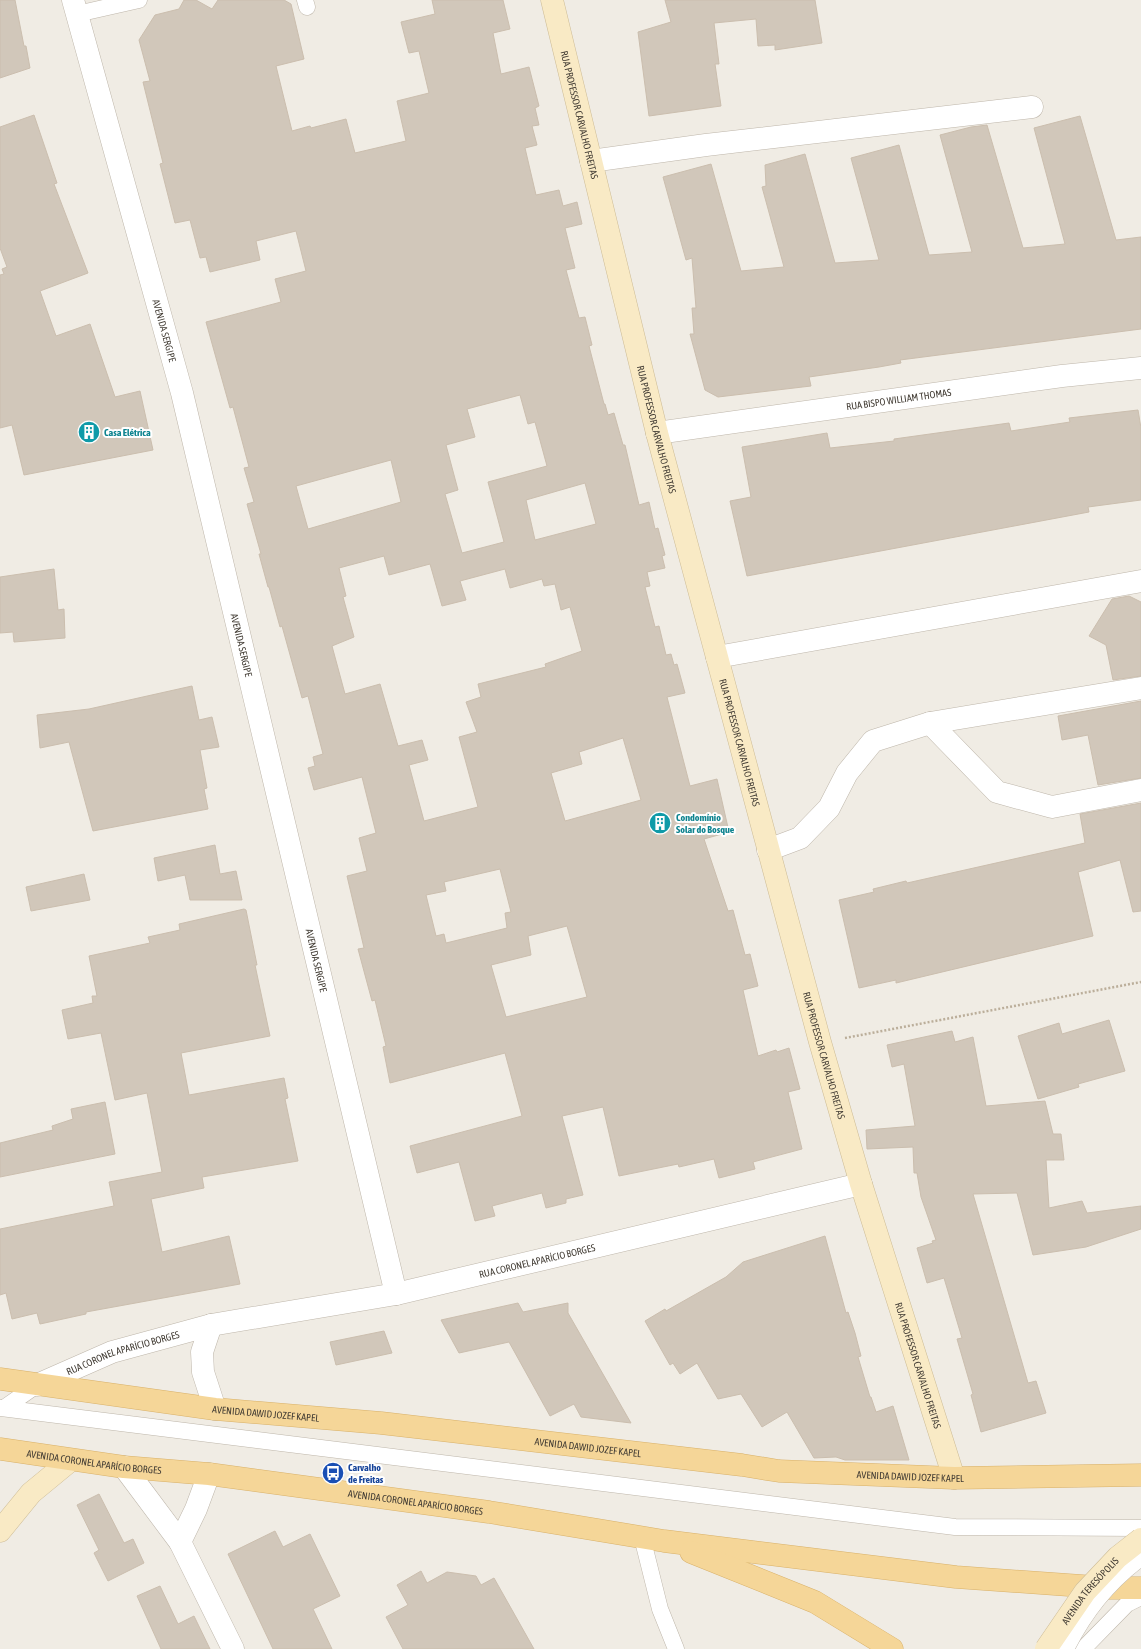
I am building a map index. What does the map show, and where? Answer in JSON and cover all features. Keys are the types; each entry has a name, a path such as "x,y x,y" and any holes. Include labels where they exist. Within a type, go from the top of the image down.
{"main road":[{"path":"0,1379 37,1385"},
{"name":"AVENIDA DAWID JOZEF KAPEL","path":"37,1385 215,1409 397,1424 779,1471 954,1478 1141,1475"},
{"name":"AVENIDA CORONEL APARÍCIO BORGES","path":"0,1448 124,1467 209,1474 489,1512 664,1541"},
{"path":"664,1541 956,1577 1110,1588 1141,1588"},
{"path":"664,1541 815,1602 892,1649"}],"street":[{"name":"RUA PROFESSOR CARVALHO FREITAS","path":"552,0 657,433 820,1042 861,1184 954,1478"},
{"name":"AVENIDA SERGIPE","path":"75,7 182,393 396,1294"},
{"path":"591,161 706,144 1032,107"},
{"name":"RUA BISPO WILLIAM THOMAS","path":"657,433 1062,376 1141,368"},
{"path":"717,657 1141,582"},
{"path":"768,850 800,838 829,808 847,773 873,741 930,723 1141,688"},
{"path":"930,723 997,792 1052,807 1141,790"},
{"name":"RUA CORONEL APARÍCIO BORGES","path":"37,1385 112,1352 211,1325 396,1294 861,1184"},
{"path":"211,1325 202,1352 203,1372 215,1409"},
{"path":"0,1531 32,1493 71,1460"},
{"path":"124,1467 180,1542 233,1649"},
{"path":"180,1542 196,1509 209,1474"},
{"name":"AVENIDA TERESÓPOLIS","path":"1046,1649 1085,1592 1118,1557 1141,1539"}],"lane":[{"path":"75,7 139,0"},
{"path":"2,1408 37,1385"},
{"path":"2,1408 955,1527 1141,1528"},
{"path":"642,1537 660,1609 676,1649"},
{"path":"1066,1649 1096,1600 1128,1568 1141,1558"},
{"path":"1083,1649 1127,1604 1141,1597"}],"path":[{"path":"820,1042 1141,982"}],"building":[{"path":"0,0 15,0 30,68 0,78"},
{"path":"184,0 196,0 212,9 218,0 284,0 291,4 304,59 276,66 292,131 346,119 355,153 406,141 397,101 429,93 419,51 409,53 401,22 435,14 432,0 503,0 510,29 493,33 501,74 529,67 539,106 535,108 539,125 532,126 537,145 525,148 536,195 559,190 563,206 577,202 582,224 565,228 575,268 566,270 579,318 585,317 592,345 589,346 604,404 608,415 614,413 623,445 625,445 639,505 649,502 655,529 658,528 665,555 662,556 665,568 647,572 650,586 645,587 655,627 659,626 666,655 671,654 674,665 677,664 685,693 667,697 690,786 717,779 729,832 704,839 728,911 733,910 745,955 750,954 758,986 743,990 758,1056 776,1050 777,1052 789,1048 800,1089 788,1092 802,1149 753,1162 755,1169 719,1178 714,1159 679,1167 678,1164 619,1176 603,1107 562,1116 583,1195 566,1199 566,1203 546,1208 542,1193 492,1206 495,1216 475,1221 459,1162 417,1173 410,1146 522,1116 505,1053 390,1083 383,1047 386,1046 375,1000 372,1001 358,949 364,948 347,876 367,871 359,838 376,833 362,777 314,790 308,768 315,766 313,757 323,754 308,696 302,698 282,626 280,627 259,554 261,554 247,504 254,502 244,468 249,467 233,407 230,408 206,322 281,302 275,279 306,271 296,231 256,241 260,260 210,272 206,257 200,258 190,220 175,223 160,164 163,163 143,82 150,81 139,40 155,15 179,9","holes":["520,395 528,424 535,422 547,466 488,482 504,542 462,553 445,494 458,490 446,445 475,437 467,409","391,460 401,502 308,529 296,486","585,483 596,524 535,540 526,500","384,556 389,575 430,564 442,606 466,600 460,581 505,569 510,588 542,579 544,586 555,584 561,610 570,607 582,651 545,664 546,667 478,684 481,697 466,702 477,732 459,737 478,807 424,821 409,765 428,760 422,740 398,746 380,684 345,694 332,646 354,637 343,597 346,596 339,568","623,738 641,800 565,821 551,773 582,764 579,752","500,869 511,912 505,913 507,928 446,943 444,934 436,936 426,895 446,891 444,882","567,926 587,997 506,1017 491,965 531,955 528,936"]},
{"path":"665,0 815,0 822,43 775,50 775,45 758,46 756,19 714,23 719,64 715,64 721,106 649,116 638,32 671,22"},
{"path":"34,115 57,183 54,184 88,273 40,291 56,336 90,324 115,397 140,391 153,450 24,475 12,425 0,428 0,275 4,274 2,269 7,267 0,248 0,127"},
{"path":"1080,116 1116,240 1141,237 1141,329 900,360 901,363 809,377 811,386 718,397 705,390 690,334 694,334 692,308 696,308 692,258 686,260 663,177 711,164 741,271 784,267 762,187 766,186 765,165 805,154 835,263 879,260 851,158 899,145 929,255 972,252 940,135 971,127 987,125 1023,248 1065,244 1034,128"},
{"path":"1138,410 1141,428 1141,500 1088,507 1089,512 747,576 730,501 751,497 742,447 827,433 830,448 894,441 894,439 1009,423 1011,431 1070,422 1069,418"},
{"path":"54,569 58,610 64,609 65,638 14,642 13,632 0,633 0,577"},
{"path":"1129,596 1141,602 1141,676 1113,680 1106,645 1089,636 1112,599"},
{"path":"192,686 199,720 212,717 219,747 200,750 207,788 204,789 208,809 93,831 69,742 40,748 37,715 89,709"},
{"path":"1141,701 1141,778 1098,785 1088,735 1062,740 1058,716"},
{"path":"1141,803 1141,911 1133,912 1120,860 1078,872 1093,936 896,983 896,980 859,988 839,900 874,892 873,889 906,881 907,883 1085,843 1080,814"},
{"path":"215,845 220,874 236,871 242,900 190,900 185,875 158,881 154,858"},
{"path":"84,874 90,900 31,911 26,887"},
{"path":"244,909 246,910 257,965 255,965 270,1036 181,1053 189,1095 284,1078 288,1098 285,1099 298,1161 202,1177 204,1188 151,1199 162,1252 229,1236 240,1284 86,1312 86,1314 40,1324 37,1313 12,1319 6,1293 0,1295 0,1229 114,1206 109,1182 162,1172 147,1093 115,1100 101,1033 68,1039 62,1010 93,1003 92,996 97,996 89,956 150,943 148,937 180,930 179,924"},
{"path":"1109,1020 1125,1071 1078,1084 1079,1087 1038,1099 1018,1036 1059,1023 1062,1034"},
{"path":"952,1031 955,1042 973,1037 986,1106 1045,1101 1053,1134 1061,1134 1064,1160 1046,1160 1049,1208 1082,1201 1087,1213 1141,1206 1141,1229 1086,1247 1033,1255 1017,1193 973,1194 1028,1383 1036,1381 1046,1413 981,1432 971,1395 973,1394 957,1339 962,1338 944,1278 927,1283 917,1248 933,1243 932,1241 936,1240 921,1197 917,1173 914,1173 913,1147 867,1149 866,1130 915,1126 904,1064 892,1067 887,1045"},
{"path":"105,1102 115,1154 0,1177 0,1143 53,1130 52,1126 73,1119 71,1109"},
{"path":"825,1236 846,1313 848,1312 855,1333 861,1356 858,1357 870,1397 876,1412 893,1406 909,1460 845,1460 836,1457 814,1458 787,1412 762,1427 741,1394 718,1399 697,1363 680,1374 673,1363 670,1365 645,1321 665,1309 666,1311 726,1277 743,1262"},
{"path":"518,1303 523,1312 568,1303 568,1313 631,1423 581,1417 574,1404 550,1416 509,1342 459,1353 441,1320"},
{"path":"384,1331 392,1353 336,1365 330,1342"},
{"path":"99,1494 124,1543 133,1539 144,1563 108,1581 94,1553 99,1550 77,1505"},
{"path":"275,1531 283,1547 310,1534 340,1596 313,1609 332,1649 273,1649 228,1554"},
{"path":"421,1571 427,1583 447,1572 476,1576 481,1585 494,1578 534,1649 403,1649 386,1617 408,1605 397,1585"},
{"path":"160,1586 178,1624 194,1616 210,1649 161,1649 137,1596"}],"place":[{"name":"Casa Elétrica","path":"89,432"},
{"name":"Condomínio Solar do Bosque","path":"660,823"},
{"name":"Carvalho de Freitas","path":"333,1473"}]}
